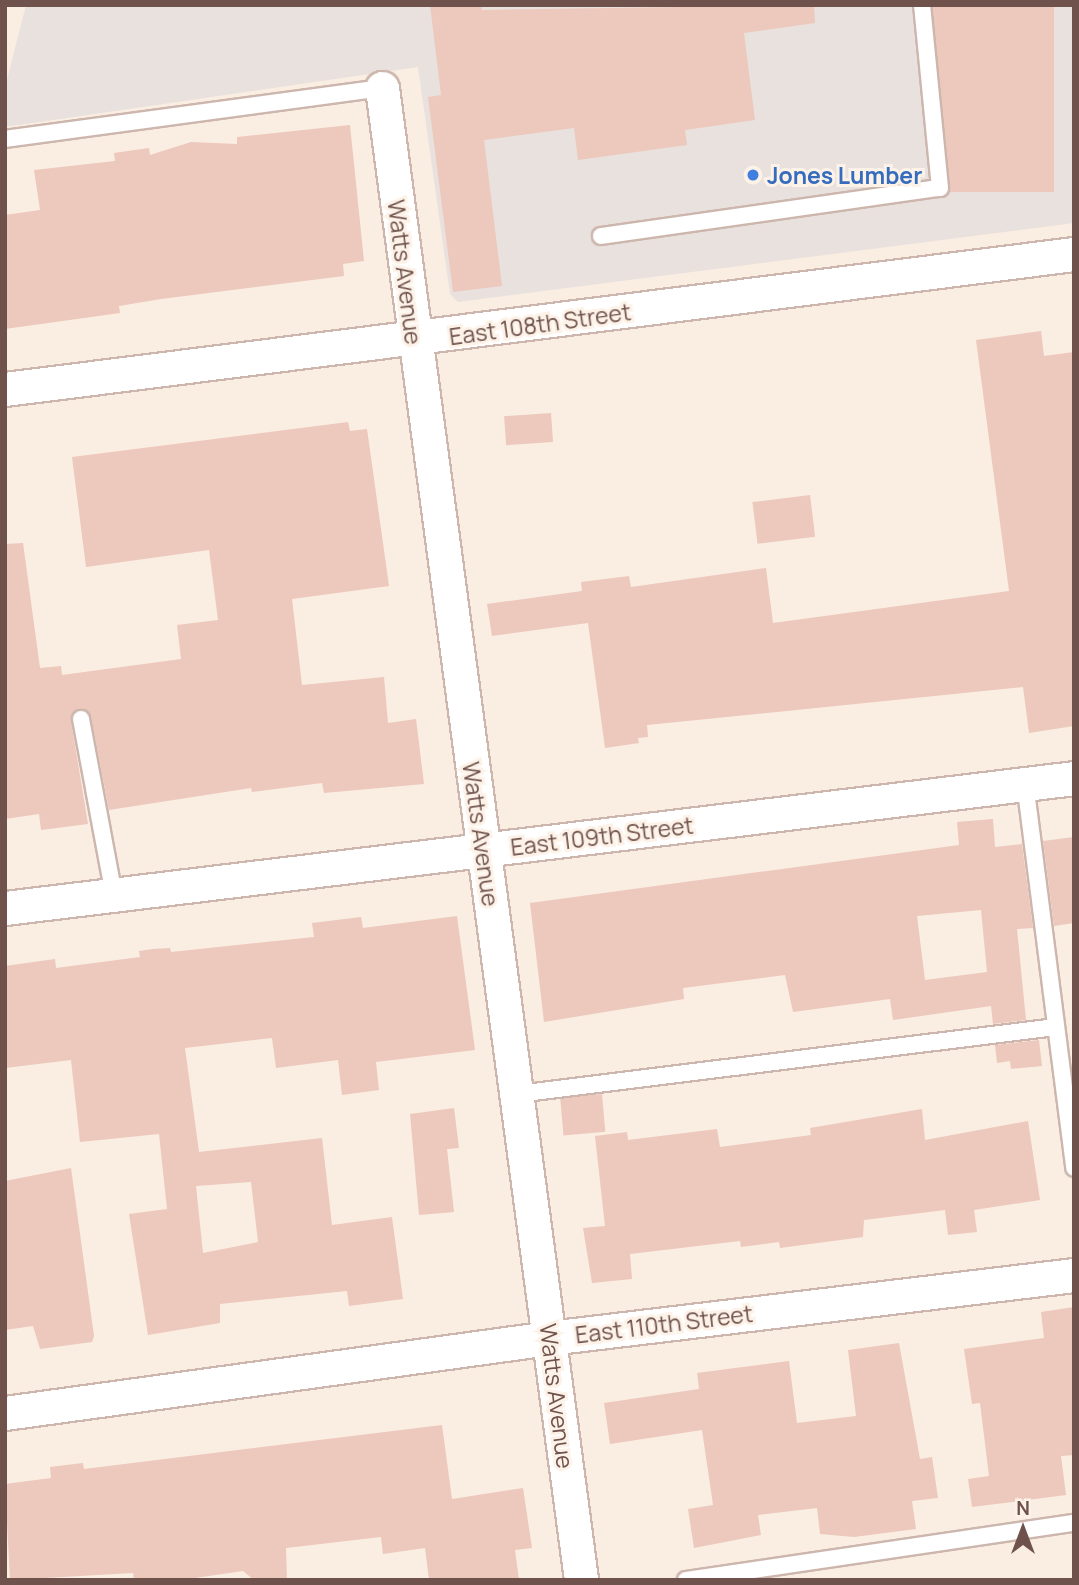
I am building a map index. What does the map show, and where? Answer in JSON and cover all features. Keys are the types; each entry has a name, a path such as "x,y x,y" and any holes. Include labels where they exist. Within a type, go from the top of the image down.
{"street":[{"name":"Watts Avenue","path":"382,88 581,1580"},
{"name":"East 108th Street","path":"5,390 414,341 1074,254"},
{"name":"East 109th Street","path":"5,908 1074,778"},
{"name":"East 110th Street","path":"5,1413 549,1338 1074,1275"}],"lane":[{"path":"601,236 940,188 922,5"},
{"path":"5,139 382,88"},
{"path":"81,719 114,895"},
{"path":"1025,783 1074,1168"},
{"path":"517,1094 1056,1027"},
{"path":"686,1580 1074,1522"}],"shaded area":[{"name":"Jones Lumber","path":"26,5 1074,5 1074,223 458,302 450,294 418,67 5,127 5,88"}],"building":[{"path":"430,5 481,5 482,10 814,5 815,23 744,33 755,120 685,130 687,145 578,160 574,128 484,140 502,286 453,292 428,97 441,95"},
{"path":"933,5 1054,5 1054,192 933,192"},
{"path":"350,125 364,261 343,264 344,276 161,299 119,306 120,313 5,329 5,215 40,210 34,170 115,161 114,153 149,148 150,155 191,142 237,144 237,137"},
{"path":"1041,331 1044,356 1074,352 1074,726 1029,733 1023,687 647,725 648,737 638,738 639,743 605,748 588,623 492,636 487,604 582,591 581,582 629,576 631,587 766,568 773,623 1009,591 976,340"},
{"path":"551,413 553,442 506,445 504,416"},
{"path":"348,422 350,431 367,429 389,586 292,599 302,685 384,677 388,723 416,719 424,784 324,793 322,783 252,792 251,788 109,810 91,717 80,709 71,721 88,824 41,830 39,814 5,819 5,544 23,543 40,668 61,666 62,675 181,659 177,625 218,620 209,550 86,567 72,457"},
{"path":"810,495 815,537 758,544 752,502"},
{"path":"993,819 995,847 1022,844 1033,928 1017,929 1026,1020 993,1024 991,1006 893,1020 890,999 793,1012 785,975 683,988 684,999 544,1022 530,903 959,845 957,822","holes":["981,910 987,972 925,980 917,916"]},
{"path":"1074,837 1074,923 1054,926 1043,841"},
{"path":"457,916 475,1050 376,1062 379,1090 342,1095 338,1060 276,1068 272,1038 185,1048 199,1152 322,1138 332,1225 392,1217 403,1299 349,1306 347,1291 220,1304 220,1323 148,1335 129,1214 167,1209 159,1134 80,1142 71,1060 5,1068 5,966 55,959 56,968 140,957 139,951 153,949 170,948 171,952 314,937 312,923 361,917 363,928","holes":["251,1182 258,1242 203,1253 196,1186"]},
{"path":"1039,1040 1042,1066 1011,1069 1010,1061 997,1063 995,1045"},
{"path":"602,1094 605,1132 563,1136 560,1098"},
{"path":"454,1108 459,1148 447,1149 454,1212 419,1215 410,1114"},
{"path":"922,1109 925,1140 1028,1121 1040,1200 974,1210 977,1232 948,1235 945,1210 864,1220 863,1237 780,1248 779,1242 741,1247 740,1241 630,1254 632,1279 592,1283 583,1228 605,1226 595,1136 627,1132 628,1140 717,1129 720,1147 811,1135 810,1128"},
{"path":"71,1168 94,1336 92,1342 40,1349 33,1326 5,1330 5,1181"},
{"path":"1074,1307 1074,1455 1061,1456 1066,1495 972,1507 968,1479 989,1476 980,1403 972,1404 964,1349 1044,1338 1041,1312"},
{"path":"899,1343 920,1459 932,1457 938,1498 912,1501 916,1529 854,1537 820,1534 817,1508 758,1515 761,1535 694,1548 688,1509 713,1505 702,1430 610,1444 604,1403 699,1389 697,1373 789,1361 797,1423 856,1416 848,1350"},
{"path":"442,1425 452,1499 523,1488 532,1548 515,1550 519,1580 429,1580 425,1548 383,1554 381,1537 286,1548 287,1580 254,1580 243,1571 181,1580 134,1580 133,1573 10,1580 5,1484 51,1478 50,1467 83,1463 84,1469"}],"place":[{"name":"Jones Lumber","path":"753,175"}]}
